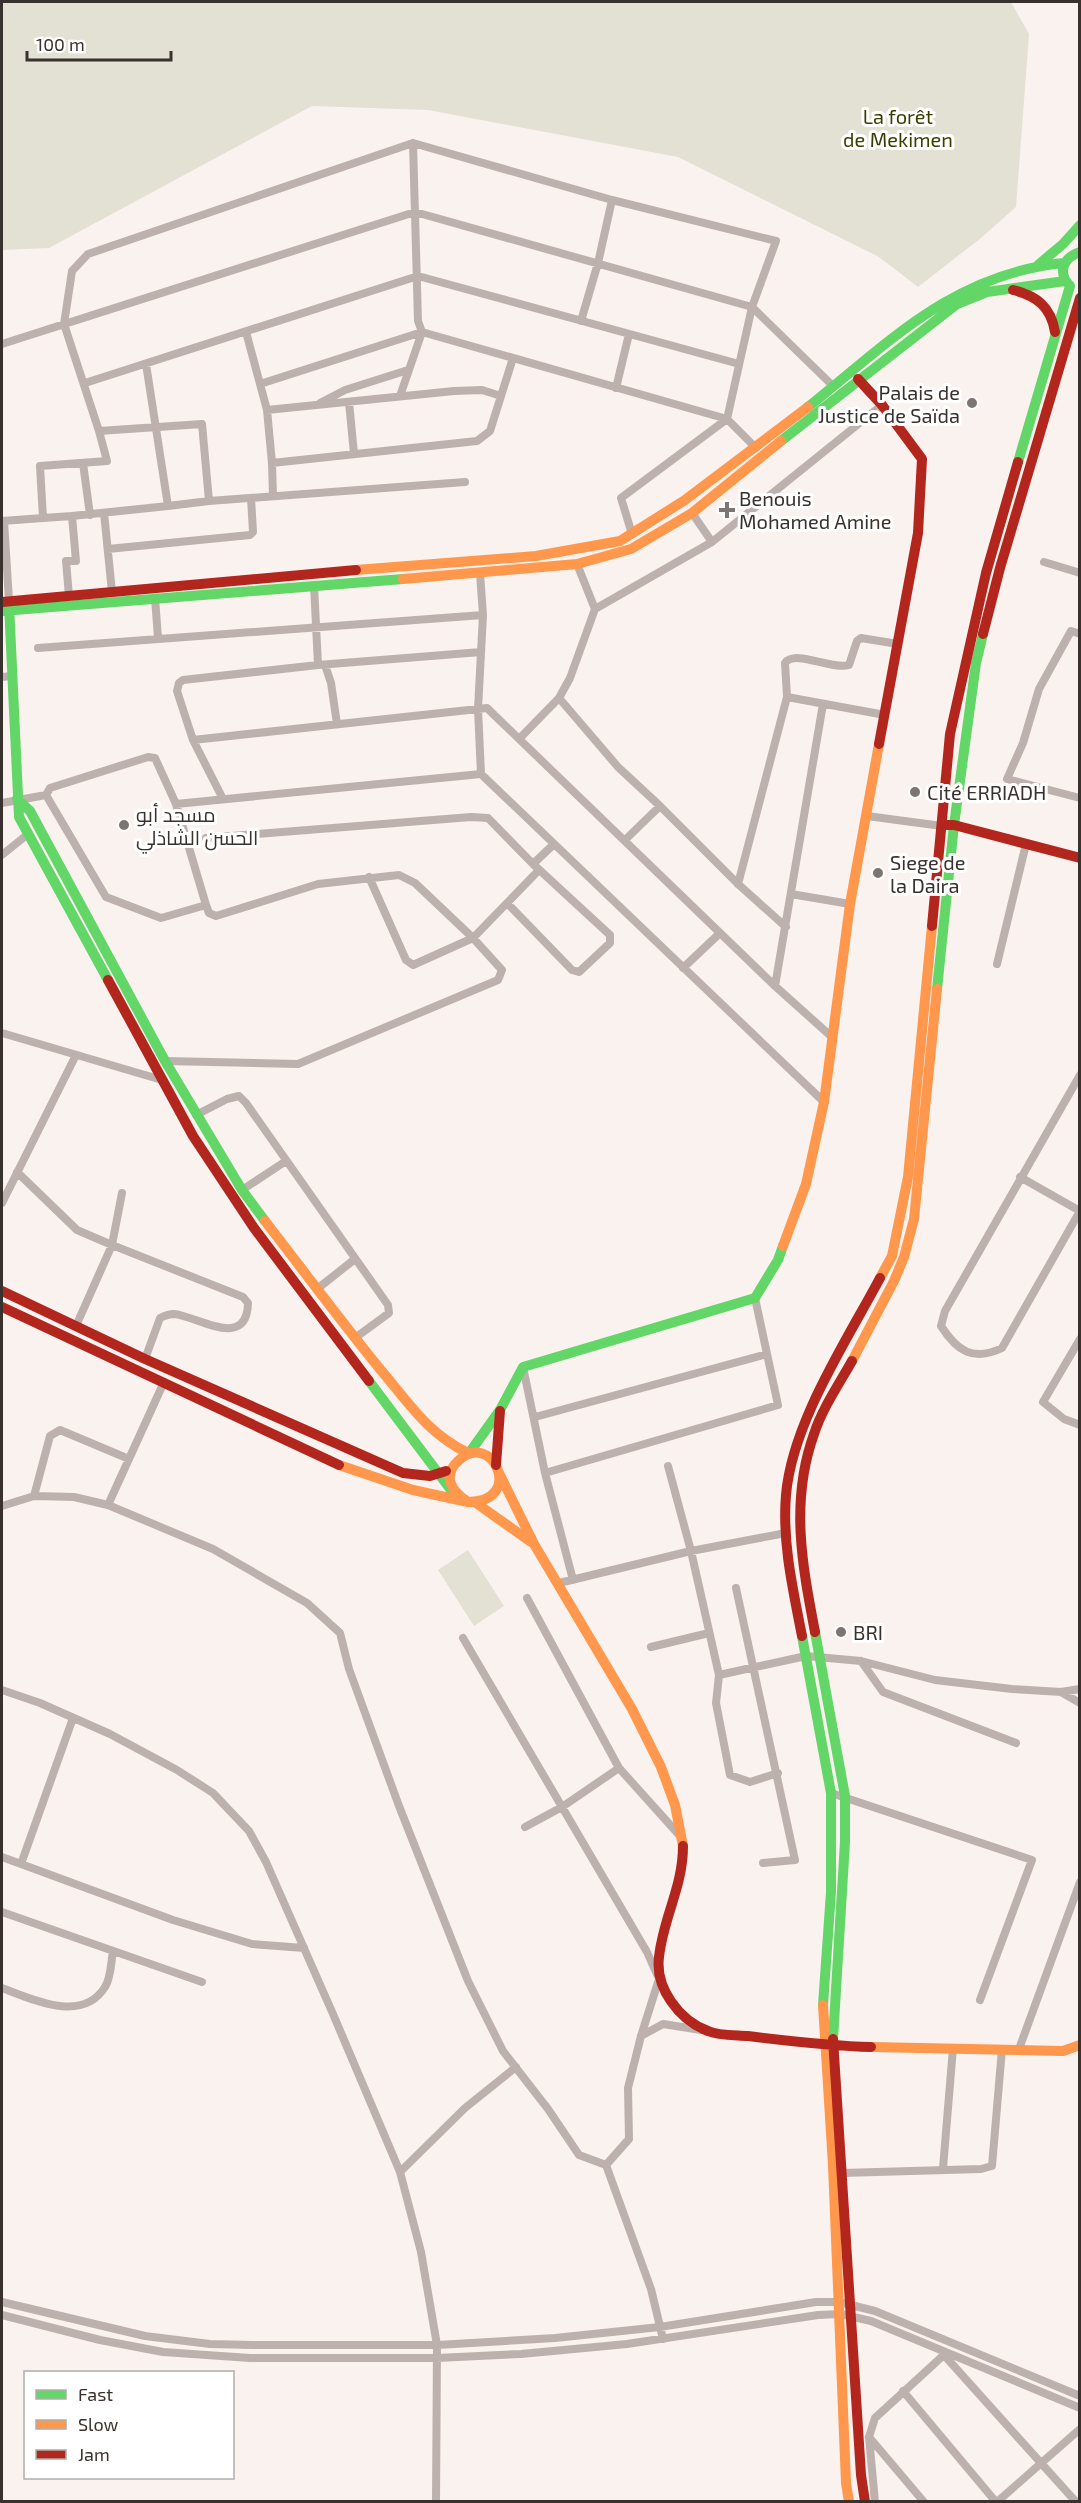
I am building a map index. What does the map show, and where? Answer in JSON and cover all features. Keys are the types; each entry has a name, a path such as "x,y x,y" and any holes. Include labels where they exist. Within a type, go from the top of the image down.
{"main road":[{"path":"1038,265 1063,244 1080,225"},
{"path":"849,2502 846,2483 842,2173 824,1995 831,1892 831,1793 786,1533 786,1494 798,1437 827,1376 883,1276 898,1236 908,1177 951,734 971,633 994,543 1072,286 1062,270 1068,256 1080,252"},
{"path":"5,606 69,596 229,580 536,556 620,540 685,500 756,448 950,297 972,286 1038,265 1064,263"},
{"path":"5,606 155,598 480,573 577,564 603,558 631,549 692,513 858,379 957,304 972,297 1009,289 1072,286"},
{"path":"1009,289 1030,294 1047,307 1054,320 1055,340"},
{"path":"845,2302 829,2045 845,1842 845,1796 807,1591 799,1531 801,1478 814,1432 894,1281 904,1257 914,1219 954,825 976,663 1000,568 1080,298"},
{"path":"2,1291 145,1359 403,1473 425,1476 446,1471 458,1458 469,1453 500,1410 523,1367 755,1298 778,1260 806,1184 824,1102 850,904 918,533 922,459 882,405 858,379"},
{"path":"5,606 7,676 19,817 193,1136 254,1228 446,1471 454,1494 472,1503 534,1544"},
{"path":"17,799 30,811 165,1061 242,1190 355,1338 431,1430 448,1443 469,1453 488,1456 498,1469 534,1544 632,1708 661,1767 675,1805 683,1839 683,1868 659,1956 659,1979 670,1999 687,2019 709,2031 829,2045 1063,2051 1080,2045"},
{"path":"942,825 954,825 1080,858"},
{"path":"2,1307 343,1467 413,1490 472,1503 489,1498 498,1487 500,1410"},
{"path":"845,2315 865,2502"}],"street":[{"path":"400,396 422,332 418,321 413,143"},
{"path":"43,518 40,466 107,461 85,383 64,324 72,272 88,254 413,143 612,200 776,241 752,307 727,419 621,498 632,534"},
{"path":"581,321 598,263 612,200"},
{"path":"2,344 415,212 752,307 833,386"},
{"path":"85,383 418,276 739,364"},
{"path":"246,332 267,410 273,496"},
{"path":"260,384 422,332 727,419 756,448"},
{"path":"616,388 629,334"},
{"path":"272,463 477,441 490,431 513,358"},
{"path":"146,364 168,506"},
{"path":"315,405 345,390 408,370"},
{"path":"267,410 482,390 501,396"},
{"path":"349,402 354,454"},
{"path":"519,739 559,698 570,678 595,609 712,542 882,405"},
{"path":"99,431 202,424 209,501"},
{"path":"83,463 90,515"},
{"path":"5,606 3,521 90,515 209,501 465,482"},
{"path":"108,549 250,536 253,532 251,498"},
{"path":"104,513 112,592"},
{"path":"692,513 712,542"},
{"path":"69,596 66,561 76,561 72,516"},
{"path":"1044,562 1080,573"},
{"path":"577,564 595,609"},
{"path":"480,573 483,615 478,709 481,774 824,1102"},
{"path":"314,585 321,665 331,683 337,724"},
{"path":"155,598 158,638"},
{"path":"38,648 483,615"},
{"path":"1080,633 1071,631 1039,688 1023,743 1007,779 1080,798"},
{"path":"738,884 787,697 784,663 796,657 840,667 849,664 857,641 861,638 898,644"},
{"path":"222,799 193,740 177,692 183,680 321,665 481,652"},
{"path":"787,697 885,715"},
{"path":"559,698 618,767 738,884 786,927"},
{"path":"775,986 823,704"},
{"path":"193,740 487,708 775,986 833,1038"},
{"path":"46,795 50,788 148,757 155,758 176,804 209,913 216,915 318,884 399,875 415,882 473,938 502,970 498,980 317,1058 298,1064 165,1061"},
{"path":"176,804 481,774"},
{"path":"2,803 46,795"},
{"path":"46,795 106,897 161,918 207,905"},
{"path":"625,840 660,806"},
{"path":"867,816 942,825"},
{"path":"206,838 471,817 488,818 536,867 610,934 610,943 579,972 572,970 507,903"},
{"path":"2,855 28,834"},
{"path":"369,877 409,964 413,965 473,938 507,903 554,844"},
{"path":"997,964 1026,844"},
{"path":"791,894 850,904"},
{"path":"683,968 720,933"},
{"path":"2,1034 162,1080"},
{"path":"2,1203 76,1055"},
{"path":"1020,1177 1080,1211 1002,1348 988,1355 975,1355 953,1344 941,1326 945,1311 1020,1177 1080,1075"},
{"path":"196,1115 227,1099 239,1096 246,1103 383,1296 388,1312 355,1338"},
{"path":"242,1190 286,1161"},
{"path":"17,1172 76,1230 243,1297 248,1303 245,1318 237,1325 224,1330 174,1314 160,1318 145,1359"},
{"path":"76,1326 112,1245 122,1193"},
{"path":"317,1289 355,1259"},
{"path":"545,1473 778,1405 755,1298"},
{"path":"1080,1339 1043,1402 1064,1419 1080,1425"},
{"path":"534,1417 767,1354"},
{"path":"523,1367 545,1473 573,1580"},
{"path":"108,1505 164,1382"},
{"path":"34,1496 50,1436 60,1430 129,1459"},
{"path":"668,1466 691,1551 719,1675 716,1703 730,1775 750,1782 778,1773"},
{"path":"2,1506 34,1496 74,1497 108,1505 213,1549 307,1603 340,1633 350,1669 399,1806 468,1981 503,2051 548,2109 579,2155 606,2165 651,2289 663,2339"},
{"path":"559,1583 691,1551 786,1533"},
{"path":"736,1587 795,1860 763,1863"},
{"path":"527,1598 619,1768 683,1839"},
{"path":"651,1647 709,1633"},
{"path":"463,1638 648,1952 659,1979 640,2036 628,2088 629,2139 606,2165"},
{"path":"719,1675 806,1656 861,1661 935,1680 1012,1689 1062,1692 1080,1689"},
{"path":"861,1661 884,1692 1016,1743"},
{"path":"2,1690 110,1734 177,1770 213,1793 249,1831 266,1862 400,2172 421,2252 437,2345 436,2502"},
{"path":"1062,1692 1080,1703"},
{"path":"21,1864 73,1718"},
{"path":"525,1827 562,1807 619,1768"},
{"path":"831,1793 1032,1860 980,2000"},
{"path":"2,1857 172,1920 252,1944 304,1948"},
{"path":"1019,2049 1080,1882"},
{"path":"2,1912 202,1982"},
{"path":"2,1988 66,2008 82,2006 99,1995 106,1985 113,1951"},
{"path":"640,2036 663,2024 709,2031"},
{"path":"943,2168 953,2048"},
{"path":"842,2173 943,2168 981,2169 992,2166 1002,2049"},
{"path":"400,2172 465,2108 516,2067"},
{"path":"2,2302 145,2336 210,2344 437,2345 555,2338 660,2327 816,2302 845,2302 875,2311 1080,2396"},
{"path":"16,2319 20,2307"},
{"path":"2,2315 100,2340 163,2352 228,2358 437,2358 557,2351 663,2339 818,2315 845,2315 871,2321 945,2354 1080,2408"},
{"path":"100,2340 104,2327"},
{"path":"875,2502 869,2437 874,2418 945,2354"},
{"path":"945,2354 1076,2502"},
{"path":"903,2391 997,2502 1080,2429"},
{"path":"869,2437 924,2502"}],"green space":[{"name":"La forêt de Mekimen","path":"2,2 1011,2 1029,34 1016,207 981,238 918,287 879,257 678,157 428,110 312,106 49,248 2,250"},
{"path":"468,1550 504,1606 474,1626 438,1570"}],"traffic: fast":[{"path":"1038,265 1063,244 1080,225"},
{"path":"1070,286 1064,276 1064,266 1069,258 1080,252"},
{"path":"808,407 896,336 956,296 989,281 1024,270 1063,263"},
{"path":"781,441 957,304 987,292 1065,281"},
{"path":"1018,462 1070,286"},
{"path":"2,611 403,579"},
{"path":"9,604 19,817 108,980"},
{"path":"937,989 954,825 976,663 983,634"},
{"path":"17,799 30,811 165,1061 242,1190 265,1221"},
{"path":"470,1452 500,1410 523,1367 755,1298 778,1260 783,1246"},
{"path":"369,1381 454,1494"},
{"path":"815,1632 845,1796 845,1842 833,2039"},
{"path":"802,1636 831,1793 831,1892 823,2005"}],"traffic: slow":[{"path":"356,570 536,556 620,541 685,500 808,407"},
{"path":"403,579 577,564 631,549 692,513 781,441"},
{"path":"783,1246 806,1184 824,1102 850,904 879,744"},
{"path":"880,1278 892,1256 908,1177 932,926"},
{"path":"852,1361 894,1281 904,1257 914,1219 937,989"},
{"path":"265,1221 350,1332 410,1405 430,1427 468,1453"},
{"path":"339,1465 413,1490 468,1502 486,1499 496,1491 499,1480 498,1469 491,1459 482,1453 471,1453 458,1461 450,1473 454,1489 468,1502"},
{"path":"499,1473 534,1544 632,1709 661,1767 675,1805 683,1846"},
{"path":"476,1503 531,1542"},
{"path":"823,2005 833,2165 846,2483 849,2502"},
{"path":"871,2047 1063,2051 1080,2045"}],"traffic: jam":[{"path":"1013,290 1036,299 1042,304 1050,316 1055,332"},
{"path":"983,634 1000,568 1080,298"},
{"path":"858,379 882,405 922,459 918,533 879,744"},
{"path":"932,926 950,734 986,573 1018,462"},
{"path":"2,602 356,570"},
{"path":"946,825 954,825 1080,858"},
{"path":"108,980 193,1136 254,1228 369,1381"},
{"path":"802,1636 789,1566 786,1530 786,1495 790,1468 798,1440 822,1384 880,1278"},
{"path":"2,1291 145,1359 403,1473 430,1476 446,1471"},
{"path":"2,1307 339,1465"},
{"path":"815,1632 803,1557 800,1508 802,1484 807,1459 821,1415 852,1361"},
{"path":"496,1465 500,1411"},
{"path":"683,1846 680,1875 664,1929 659,1957 659,1969 665,1991 679,2011 697,2026 717,2034 871,2047"},
{"path":"833,2039 861,2475 865,2502"}],"place":[{"name":"Palais de Justice de Saïda","path":"972,403"},
{"name":"Benouis Mohamed Amine","path":"727,510"},
{"name":"Cité ERRIADH","path":"915,792"},
{"name":"مسجد أبو الحسن الشاذلي","path":"124,825"},
{"name":"Siege de la Daira","path":"878,873"},
{"name":"BRI","path":"841,1632"}]}
